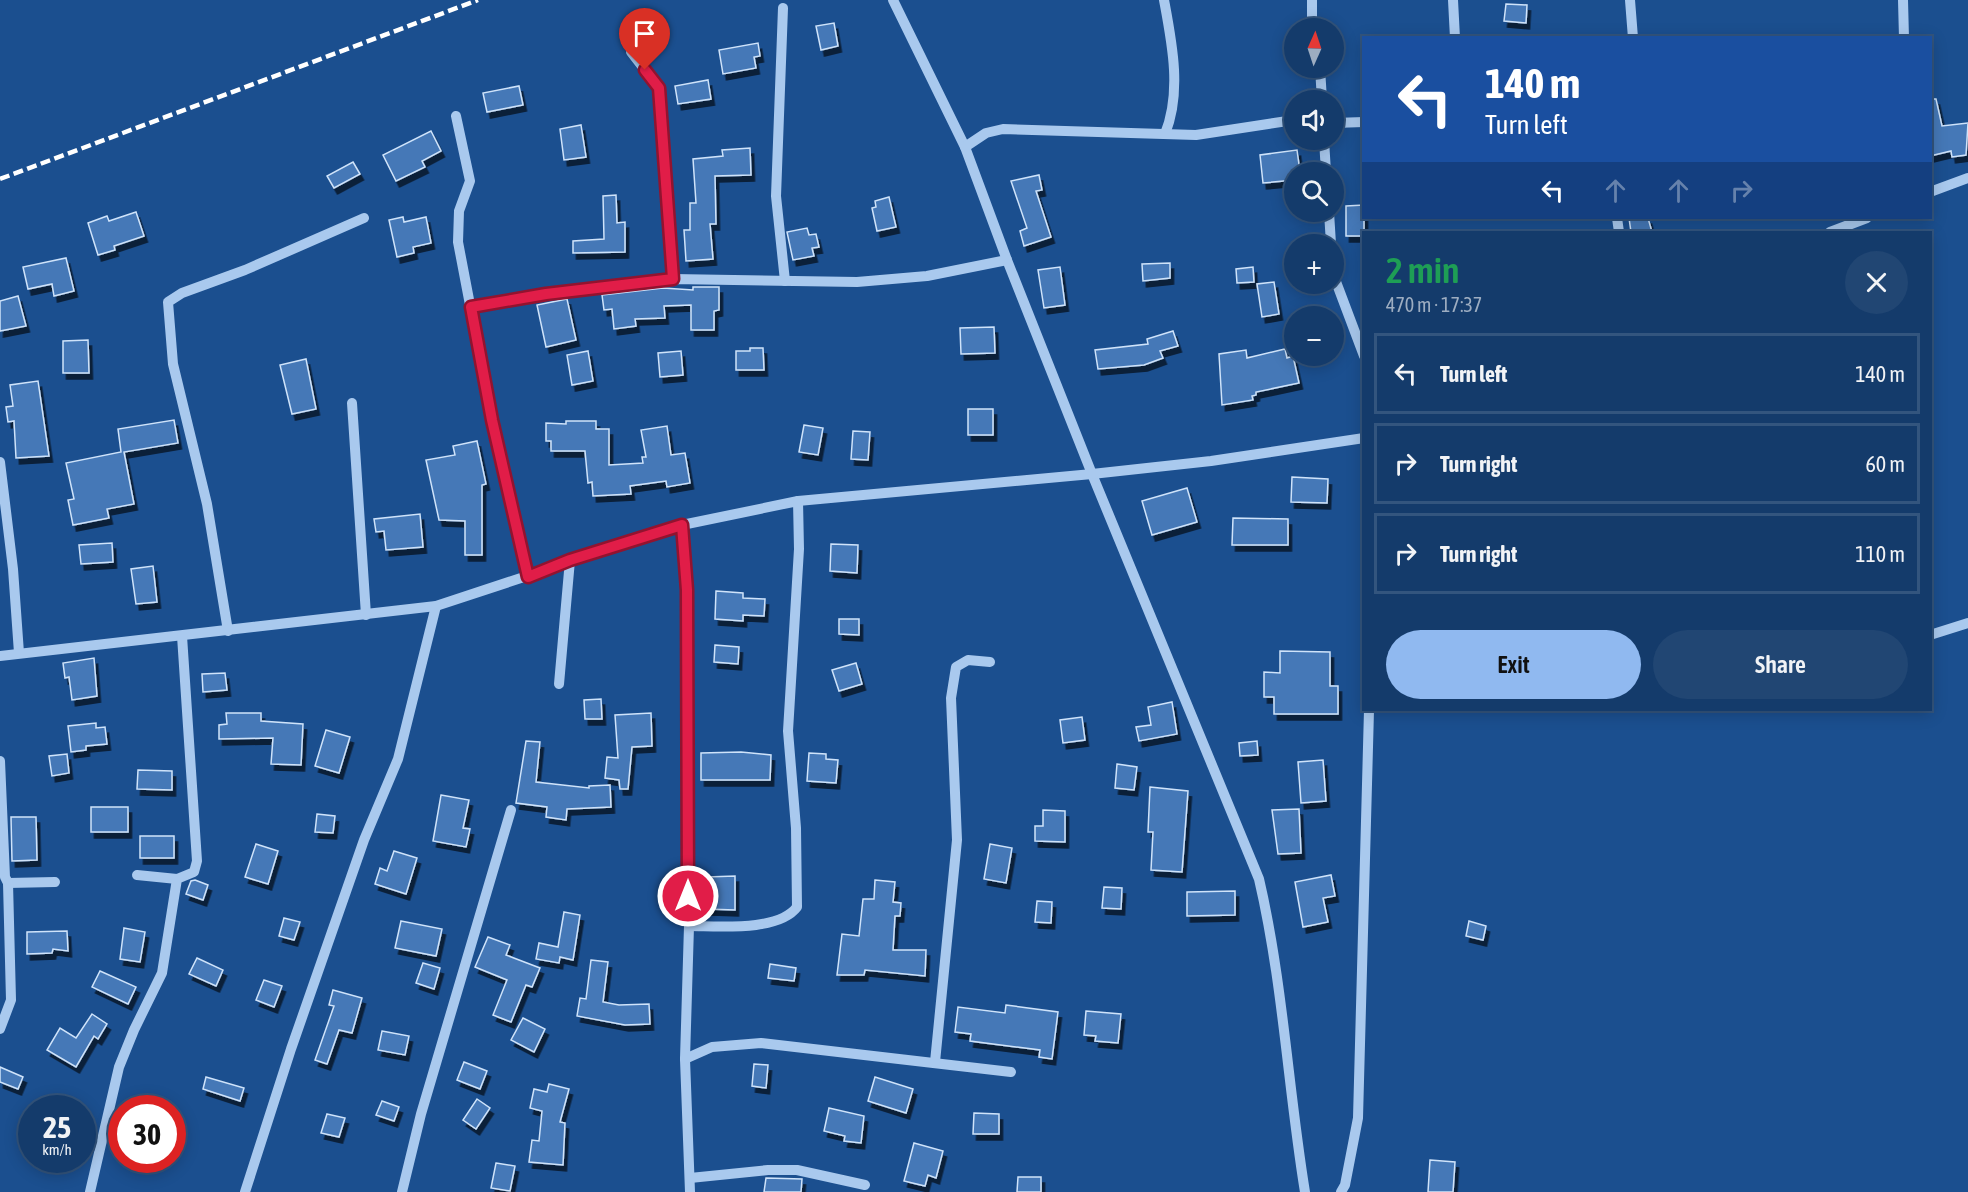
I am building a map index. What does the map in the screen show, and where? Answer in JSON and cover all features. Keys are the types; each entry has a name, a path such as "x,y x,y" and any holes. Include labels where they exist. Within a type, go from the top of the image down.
{"street":[{"path":"893,0 965,147 1092,474 1259,879 1272,937 1289,1084 1305,1192"},
{"path":"1164,0 1174,66 1172,113 1165,134"},
{"path":"1312,0 1312,18"},
{"path":"1453,0 1455,36"},
{"path":"1630,0 1633,36"},
{"path":"1903,0 1904,36"},
{"path":"783,8 776,196 785,281"},
{"path":"631,52 659,88 673,279"},
{"path":"456,116 470,182 459,211 458,242 492,420 528,577"},
{"path":"965,147 986,133 1003,129 1205,134 1284,121"},
{"path":"1344,123 1362,122"},
{"path":"1932,191 1968,178"},
{"path":"228,631 207,504 173,364 168,302 182,293 245,270 364,218"},
{"path":"1833,231 1864,219"},
{"path":"471,307 546,294 673,279 856,282 891,277 909,278 1007,260"},
{"path":"1341,294 1362,351"},
{"path":"352,403 366,615"},
{"path":"0,656 436,606 682,525 798,501 1211,461 1362,438"},
{"path":"0,462 13,569 19,653"},
{"path":"689,926 774,923 790,916 797,907 796,828 788,731 799,549 798,501"},
{"path":"682,525 687,590 689,926 685,1059 690,1192"},
{"path":"559,684 570,560"},
{"path":"245,1192 291,1048 364,840 398,759 436,606"},
{"path":"1932,634 1968,623"},
{"path":"137,875 177,879 194,872 197,861 182,636"},
{"path":"935,1062 957,840 951,698 956,667 968,660 990,662"},
{"path":"1341,1192 1345,1185 1358,1118 1370,711"},
{"path":"0,761 5,877 8,883 10,1000 0,1029"},
{"path":"402,1192 421,1114 511,810"},
{"path":"90,1192 119,1067 162,973 177,879"},
{"path":"8,883 55,882"},
{"path":"685,1059 712,1047 761,1044 1011,1072"},
{"path":"690,1178 768,1170 797,1170 865,1185"}],"building":[{"path":"1506,4 1527,5 1526,23 1504,21"},
{"path":"834,23 838,46 821,50 816,26"},
{"path":"758,43 760,56 754,57 756,68 723,74 719,50"},
{"path":"708,80 711,99 678,104 675,86"},
{"path":"519,86 523,105 487,112 483,93"},
{"path":"1932,99 1936,99 1942,126 1968,123 1966,155 1952,157 1951,151 1932,156"},
{"path":"581,125 586,157 564,160 560,129"},
{"path":"431,131 441,151 422,161 425,167 396,181 383,155"},
{"path":"750,148 751,175 715,176 716,224 710,224 713,259 686,261 684,230 690,230 690,203 696,203 693,159 723,156 722,150"},
{"path":"1297,150 1299,162 1284,162 1284,181 1263,183 1260,155"},
{"path":"353,162 360,174 334,188 327,176"},
{"path":"1039,175 1042,190 1036,191 1051,237 1024,246 1020,231 1027,228 1011,181"},
{"path":"616,195 617,223 625,222 625,252 573,253 573,241 604,239 603,196"},
{"path":"889,197 896,227 877,231 872,208 876,207 875,201"},
{"path":"1362,205 1364,231 1362,231 1362,236 1346,236 1346,206"},
{"path":"136,212 144,236 114,246 115,250 98,255 88,223 107,216 109,221"},
{"path":"403,217 404,222 426,217 431,243 413,247 414,253 397,257 389,220"},
{"path":"1629,219 1648,219 1652,231 1631,231"},
{"path":"807,228 809,235 816,234 819,247 812,248 814,256 793,260 787,232"},
{"path":"66,258 74,291 54,296 52,284 28,289 23,267"},
{"path":"1170,263 1170,278 1143,281 1142,264"},
{"path":"1060,267 1065,305 1044,308 1038,270"},
{"path":"1253,267 1254,282 1237,283 1236,269"},
{"path":"1274,282 1279,314 1262,317 1257,284"},
{"path":"693,287 719,287 719,310 714,311 714,330 691,330 691,305 664,306 665,318 635,319 636,326 614,329 612,309 604,310 602,295 663,288 693,290"},
{"path":"18,296 26,326 0,331 0,301"},
{"path":"567,299 576,340 546,347 537,305"},
{"path":"994,327 995,353 961,354 960,328"},
{"path":"1173,331 1178,346 1160,351 1163,358 1144,365 1098,369 1095,350 1148,344 1147,339"},
{"path":"88,340 89,373 63,373 63,341"},
{"path":"750,348 763,348 764,370 736,370 736,351 750,351"},
{"path":"1284,349 1284,366 1295,366 1299,383 1256,392 1256,395 1252,396 1253,400 1222,405 1219,354 1246,350 1247,358"},
{"path":"588,351 593,381 572,385 567,355"},
{"path":"681,351 683,375 660,377 658,353"},
{"path":"306,359 316,409 292,414 280,365"},
{"path":"38,381 49,456 16,458 14,421 8,422 6,407 13,406 10,385"},
{"path":"968,409 993,409 993,435 968,435"},
{"path":"174,420 178,443 124,452 134,504 107,509 109,518 73,525 68,500 74,499 66,463 121,452 118,429"},
{"path":"566,421 596,421 596,429 609,429 609,465 643,463 642,457 646,457 641,430 667,426 671,455 685,453 690,483 667,487 666,481 630,486 631,494 593,496 592,482 588,483 585,451 551,451 551,441 546,441 546,423 566,424"},
{"path":"804,425 823,428 818,455 799,452"},
{"path":"853,431 870,432 868,460 851,459"},
{"path":"477,441 486,484 482,485 482,555 465,555 465,521 439,520 426,460 455,455 453,446"},
{"path":"1292,477 1328,479 1327,503 1291,502"},
{"path":"1187,488 1197,522 1152,535 1142,501"},
{"path":"420,514 423,547 386,550 384,531 376,532 374,519"},
{"path":"1233,518 1288,519 1288,545 1232,545"},
{"path":"112,543 113,562 81,564 79,545"},
{"path":"831,544 858,545 857,573 830,571"},
{"path":"153,566 157,602 136,604 131,569"},
{"path":"716,591 743,593 743,598 765,599 764,616 743,615 743,621 715,619"},
{"path":"839,619 859,619 859,635 839,634"},
{"path":"715,645 739,647 738,664 714,662"},
{"path":"1280,651 1330,652 1330,686 1338,686 1338,714 1274,714 1274,697 1264,697 1264,672 1280,673"},
{"path":"94,658 97,696 72,700 69,677 65,678 63,663"},
{"path":"856,663 862,684 839,691 832,670"},
{"path":"225,673 227,690 203,692 202,674"},
{"path":"601,699 602,719 585,719 584,700"},
{"path":"1172,702 1177,734 1139,741 1136,727 1151,725 1148,707"},
{"path":"226,713 261,713 261,721 303,724 301,765 271,764 273,738 219,739 219,725 227,724"},
{"path":"651,713 652,746 632,747 628,789 620,789 619,780 605,778 607,757 618,758 615,715"},
{"path":"1082,717 1085,740 1063,743 1060,720"},
{"path":"96,723 96,728 105,727 107,744 86,746 86,750 71,752 68,726"},
{"path":"326,730 350,737 339,773 315,766"},
{"path":"526,741 540,742 536,782 589,788 589,786 610,785 611,807 567,809 566,820 546,817 547,807 516,803"},
{"path":"1257,741 1258,755 1240,756 1239,743"},
{"path":"741,752 771,755 770,780 701,780 701,753"},
{"path":"809,753 826,754 826,759 838,760 836,783 807,781"},
{"path":"67,754 69,773 52,776 49,756"},
{"path":"1323,760 1326,801 1301,803 1298,762"},
{"path":"1117,764 1137,767 1134,790 1115,788"},
{"path":"138,770 172,771 172,790 137,789"},
{"path":"1150,787 1188,791 1182,872 1151,870 1153,832 1148,832"},
{"path":"441,795 469,800 463,828 470,829 466,847 433,841"},
{"path":"91,807 128,807 128,832 91,832"},
{"path":"1299,809 1301,853 1278,854 1272,810"},
{"path":"1043,810 1065,811 1065,842 1035,841 1035,826 1043,826"},
{"path":"317,814 335,816 333,833 315,832"},
{"path":"11,817 36,817 37,860 12,861"},
{"path":"140,836 174,836 174,858 140,858"},
{"path":"256,844 278,851 268,884 245,877"},
{"path":"990,844 1012,848 1006,883 984,879"},
{"path":"394,851 417,858 406,894 375,884 380,868 387,871"},
{"path":"1331,875 1335,896 1323,898 1328,922 1303,927 1295,882"},
{"path":"735,876 735,910 707,909 707,877"},
{"path":"195,880 208,885 203,900 186,894 191,881"},
{"path":"875,880 895,882 893,902 901,903 900,916 895,916 893,950 926,950 925,976 865,970 864,975 837,975 842,934 859,936 863,899 874,899"},
{"path":"1104,887 1122,888 1121,909 1102,908"},
{"path":"1235,891 1235,915 1187,916 1187,892"},
{"path":"1037,901 1052,902 1051,923 1035,922"},
{"path":"564,912 580,915 573,960 560,957 559,963 536,959 539,943 558,947"},
{"path":"284,918 300,922 294,940 279,936"},
{"path":"401,921 442,929 436,956 395,948"},
{"path":"1469,921 1486,926 1483,940 1466,936"},
{"path":"124,928 145,932 140,962 120,959"},
{"path":"67,931 68,951 53,949 52,953 27,954 27,932"},
{"path":"488,937 510,945 506,955 540,968 532,987 526,985 511,1022 493,1015 507,980 475,967"},
{"path":"197,958 223,970 216,986 189,974"},
{"path":"591,960 608,962 603,1002 619,1005 649,1004 650,1024 625,1025 577,1016 580,998 586,999"},
{"path":"423,963 440,968 434,989 416,983"},
{"path":"770,964 796,968 794,981 768,978"},
{"path":"100,971 136,987 128,1004 92,987"},
{"path":"264,980 282,986 274,1007 256,1000"},
{"path":"333,990 362,998 352,1033 339,1030 327,1064 315,1060 334,1006 329,1005"},
{"path":"1006,1005 1058,1012 1052,1059 1039,1057 1040,1050 970,1041 971,1034 955,1032 958,1007 1005,1013"},
{"path":"1086,1011 1121,1014 1118,1043 1095,1041 1096,1036 1084,1035"},
{"path":"92,1014 107,1024 98,1039 94,1036 76,1067 47,1050 60,1028 76,1038"},
{"path":"523,1018 545,1029 534,1052 511,1040"},
{"path":"382,1031 409,1036 405,1055 378,1050"},
{"path":"464,1062 487,1071 480,1089 457,1080"},
{"path":"754,1064 768,1065 766,1088 752,1086"},
{"path":"0,1067 23,1077 18,1089 0,1082"},
{"path":"206,1077 244,1088 240,1101 203,1089"},
{"path":"875,1077 913,1089 906,1113 868,1101"},
{"path":"549,1084 569,1089 560,1122 565,1123 563,1165 529,1162 532,1140 539,1141 542,1111 530,1108 534,1089 547,1092"},
{"path":"477,1099 490,1108 476,1129 463,1120"},
{"path":"382,1101 399,1107 394,1121 376,1115"},
{"path":"829,1108 864,1116 861,1143 844,1141 845,1136 824,1131"},
{"path":"974,1113 999,1114 999,1134 973,1134"},
{"path":"327,1114 345,1118 339,1137 321,1133"},
{"path":"914,1143 943,1151 936,1178 928,1175 925,1186 904,1181"},
{"path":"1430,1160 1455,1162 1453,1192 1428,1192"},
{"path":"496,1163 515,1166 510,1191 491,1188"},
{"path":"1018,1177 1041,1177 1041,1192 1017,1192"},
{"path":"766,1178 802,1179 801,1192 764,1192"}],"railway":[{"path":"0,179 478,0"}],"route":[{"path":"645,70 659,88 673,279 546,294 471,307 492,420 528,577 570,560 682,525 687,590 688,896"}]}
